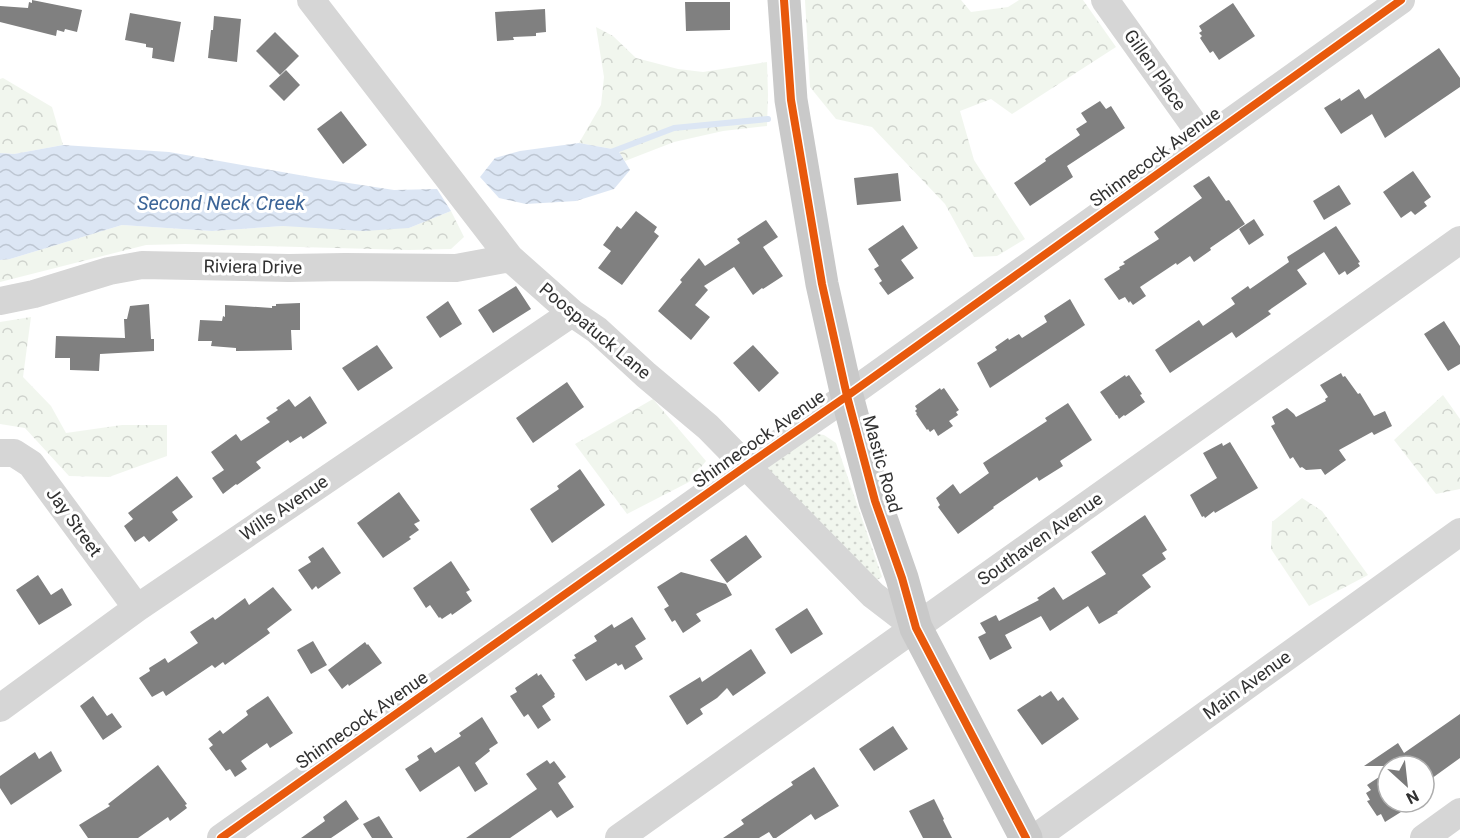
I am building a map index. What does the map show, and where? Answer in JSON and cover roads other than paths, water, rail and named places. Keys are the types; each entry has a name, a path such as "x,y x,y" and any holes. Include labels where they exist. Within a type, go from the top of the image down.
{"main road":[{"name":"Mastic Road","path":"784,0 791,100 822,284 847,396 875,501 902,578 916,628 1026,838"}],"street":[{"name":"Poospatuck Lane","path":"310,0 510,258 708,427 873,596 916,628"},
{"name":"Gillen Place","path":"1105,0 1205,140"},
{"name":"Shinnecock Avenue","path":"221,838 847,396 1394,2"},
{"name":"Southaven Avenue","path":"619,838 1460,240"},
{"name":"Riviera Drive","path":"0,301 34,294 109,271 142,265 456,268 510,258"},
{"name":"Wills Avenue","path":"0,708 136,608 572,313"},
{"name":"Jay Street","path":"0,453 14,453 31,464 136,608"},
{"name":"Main Avenue","path":"1035,838 1460,532"},
{"path":"1424,838 1460,812"}],"water":[{"path":"579,143 618,150 630,170 614,189 576,201 526,204 499,198 480,177 495,158 520,151"},
{"path":"63,145 169,152 394,190 437,189 451,211 409,228 364,231 283,226 212,231 122,225 0,260 0,153 14,154"}],"waterway":[{"name":"Second Neck Creek","path":"611,152 674,128 768,119"}]}
